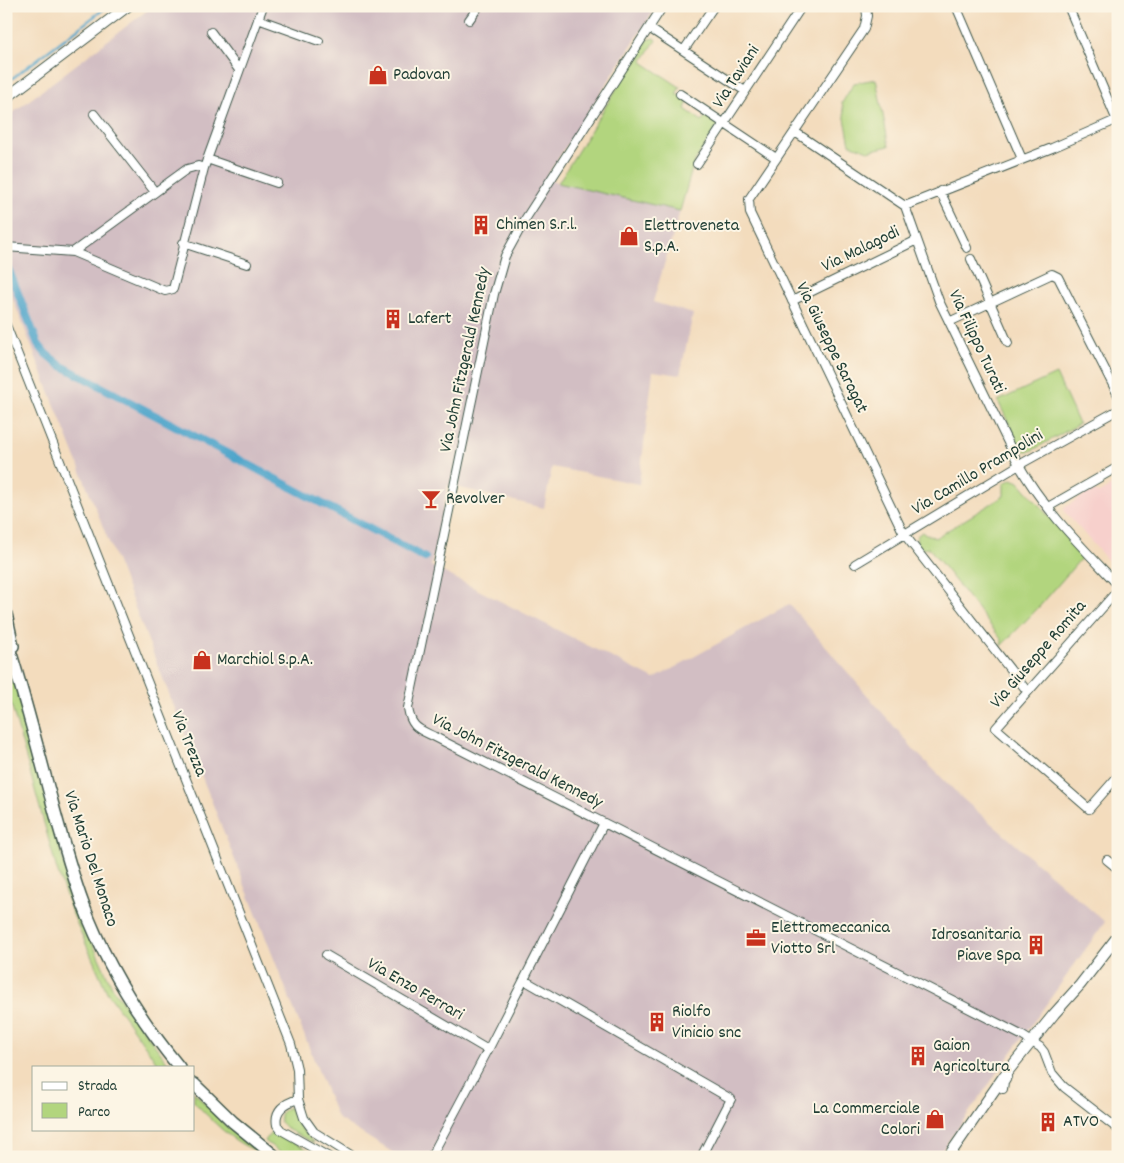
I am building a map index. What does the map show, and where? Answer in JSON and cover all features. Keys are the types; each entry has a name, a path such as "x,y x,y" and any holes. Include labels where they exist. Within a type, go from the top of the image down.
{"highway":[{"path":"6,614 17,672"},
{"path":"6,638 17,672"},
{"path":"6,650 17,672"},
{"name":"Via Mario Del Monaco","path":"17,672 61,835 83,905 103,951 129,998 155,1038 177,1066"},
{"path":"195,1085 233,1122 276,1157"}],"main road":[{"path":"6,98 128,6"},
{"path":"972,1124 986,1111 1059,1008 1080,985 1118,936"},
{"path":"948,1157 1004,1076 1071,1002 1080,985"}],"street":[{"path":"6,247 73,252 165,291 173,289 204,168 263,6"},
{"path":"469,20 479,6"},
{"name":"Via John Fitzgerald Kennedy","path":"663,6 526,218 505,256 494,294 408,708 410,719 413,726 1034,1043"},
{"path":"684,50 714,6"},
{"name":"Via Taviani","path":"697,164 802,6"},
{"name":"Via Giuseppe Saragat","path":"866,6 867,16 864,29 749,199 750,213 904,534 1027,691"},
{"path":"956,6 1022,159"},
{"path":"795,132 905,206 1117,121 1068,6"},
{"path":"258,19 319,41"},
{"path":"649,28 745,91"},
{"path":"211,32 239,70"},
{"path":"680,94 776,158"},
{"path":"94,114 155,192"},
{"path":"207,159 276,183"},
{"path":"73,252 187,169 198,166 204,168"},
{"path":"940,191 967,248"},
{"name":"Via Filippo Turati","path":"905,206 933,287 1019,465 1048,507 1118,585"},
{"name":"Via Malagodi","path":"792,301 917,240"},
{"path":"184,243 247,264"},
{"path":"970,259 988,303 1008,343"},
{"path":"949,322 1052,274 1058,277 1118,395"},
{"name":"Via Trezza","path":"6,325 291,1044 297,1069 298,1099 304,1118 314,1132 354,1157"},
{"name":"Via Camillo Prampolini","path":"855,564 1019,465 1118,410"},
{"path":"1048,507 1118,467"},
{"name":"Via Giuseppe Romita","path":"1118,590 996,728 1089,809 1118,776"},
{"path":"431,1157 488,1050 604,822"},
{"path":"1107,860 1118,869"},
{"name":"Via Enzo Ferrari","path":"326,955 488,1050"},
{"path":"524,980 731,1099 700,1157"},
{"path":"1034,1043 1044,1052 1052,1073 1064,1087 1118,1129"},
{"path":"298,1099 287,1102 282,1106 278,1113 277,1125 281,1130 329,1157"}],"shaded area":[{"path":"153,6 657,6 546,177 558,183 680,211 653,302 693,314 680,375 653,371 639,484 552,467 544,508 448,485 431,566 654,679 789,604 917,753 963,799 1105,922 937,1157 400,1157 337,1118 6,282 6,118"},
{"path":"1118,482 1118,572 1065,512 1064,508 1092,490 1099,493"}],"green space":[{"path":"654,38 656,40 642,62 680,87 676,94 688,101 685,109 702,121 706,116 719,124 694,162 680,211 558,183 645,43 649,39"},
{"path":"876,79 889,146 868,151 850,144 842,103 854,83"},
{"path":"1056,374 1079,424 1031,451 1024,451 1021,449 998,401"},
{"path":"1012,479 1019,482 1083,556 1040,606 1001,646 1002,640 929,548 921,549 916,544 917,536 922,532 935,538 1004,496 1004,483"},
{"path":"6,663 16,687 67,875 87,931 113,989 170,1066 159,1066 107,992 71,910 57,870 6,685"},
{"path":"195,1093 225,1125 258,1151 240,1143 216,1124 195,1103"},
{"path":"286,1108 290,1108 299,1126 314,1143 287,1129 280,1122 280,1114"},
{"path":"275,1127 283,1136 320,1157 286,1157 265,1141"}],"waterway":[{"path":"6,83 108,6"},
{"path":"6,263 38,344 46,354 60,365 425,558"}],"place":[{"name":"Padovan","path":"378,75"},
{"name":"Chimen S.r.l.","path":"481,225"},
{"name":"Elettroveneta S.p.A.","path":"629,236"},
{"name":"Lafert","path":"393,319"},
{"name":"Revolver","path":"431,499"},
{"name":"Marchiol S.p.A.","path":"202,660"},
{"name":"Elettromeccanica Viotto Srl","path":"756,938"},
{"name":"Idrosanitaria Piave Spa","path":"1036,945"},
{"name":"Riolfo Vinicio snc","path":"657,1022"},
{"name":"Gaion Agricoltura","path":"918,1056"},
{"name":"La Commerciale Colori","path":"935,1119"},
{"name":"ATVO","path":"1048,1122"}]}
